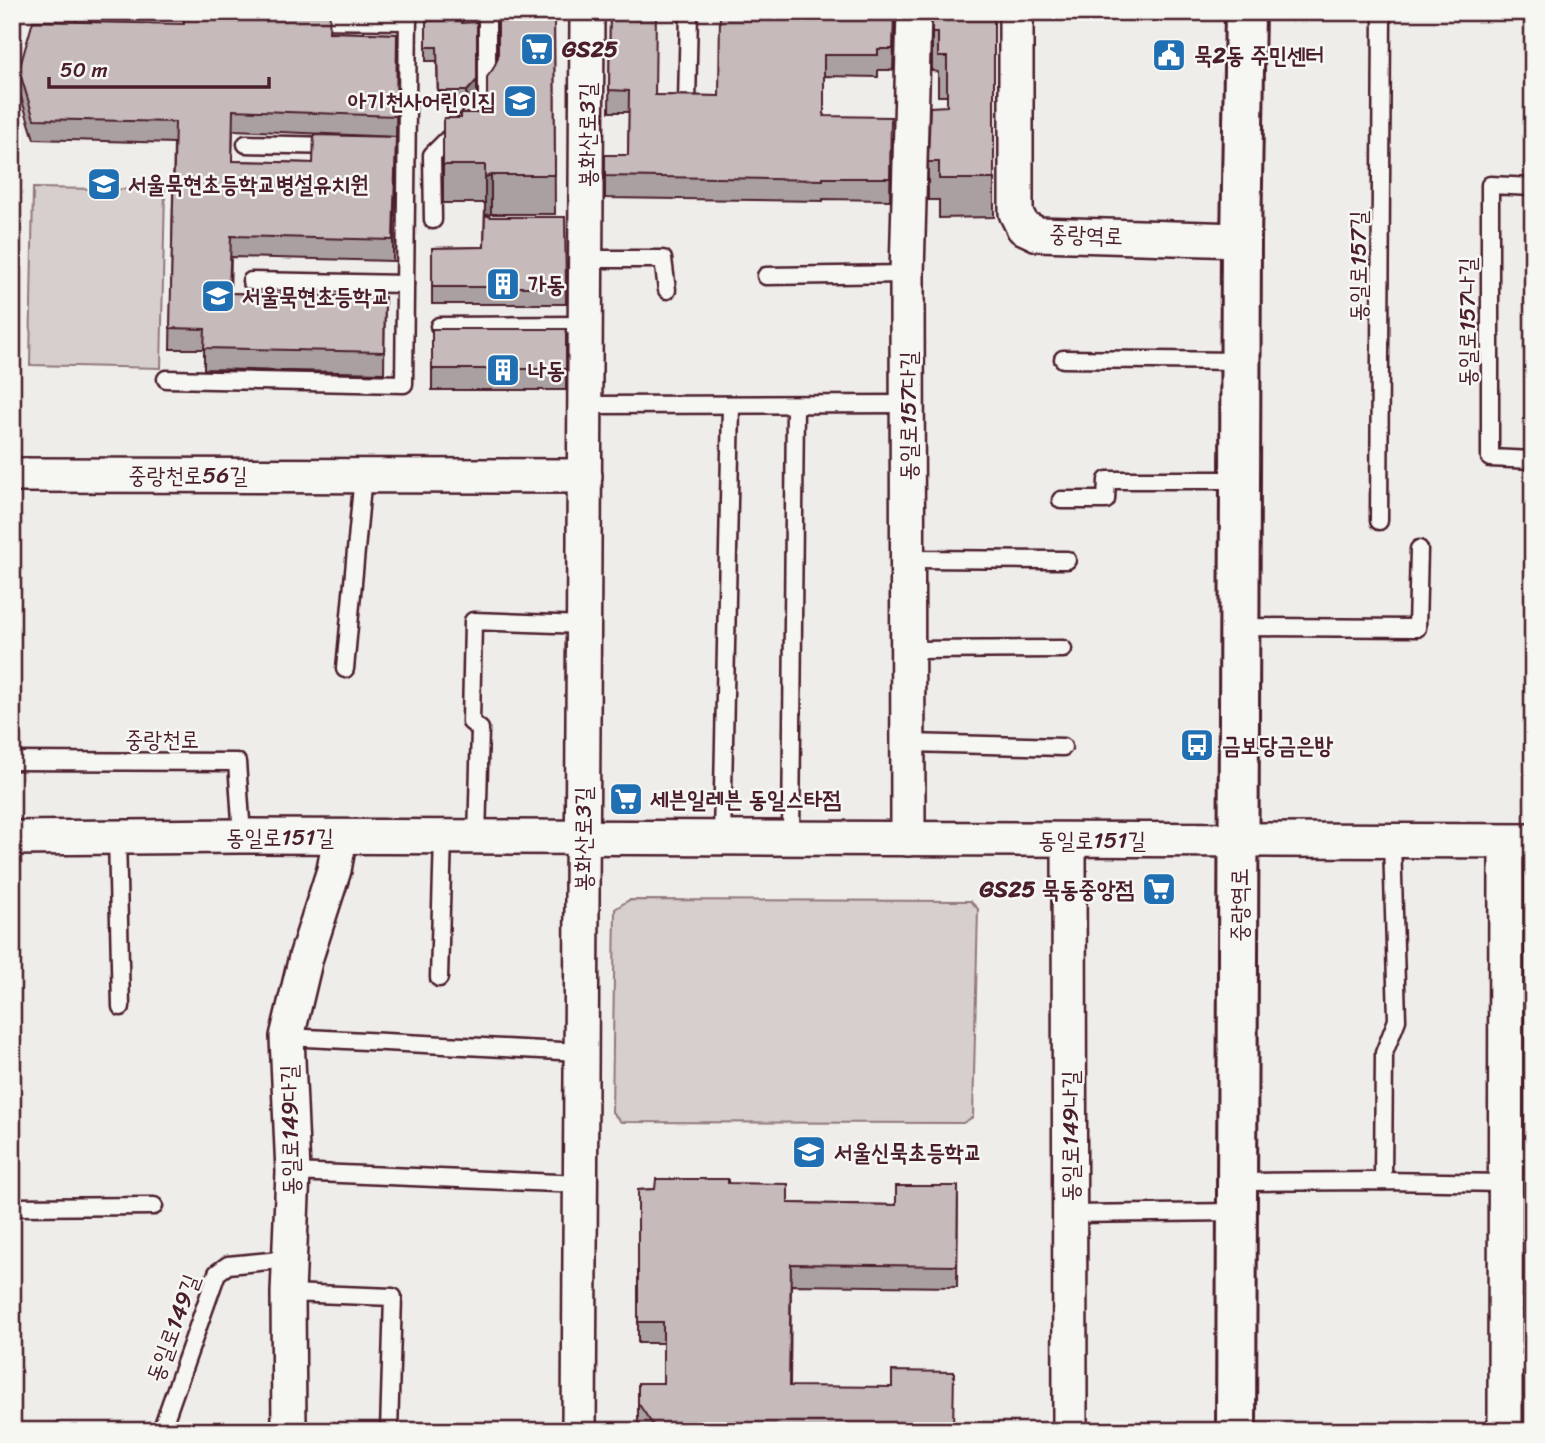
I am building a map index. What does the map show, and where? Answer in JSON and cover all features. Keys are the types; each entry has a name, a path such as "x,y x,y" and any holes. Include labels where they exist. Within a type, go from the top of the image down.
{"street":[{"name":"봉화산로3길","path":"579,1431 586,258 579,224 587,12"},
{"name":"동일로157다길","path":"908,839 907,274 914,12"},
{"name":"중랑역로","path":"1016,12 1016,213 1023,227 1038,234 1241,240"},
{"name":"중랑역로","path":"1236,1431 1241,240 1245,12"},
{"name":"중랑천로56길","path":"12,475 585,476"},
{"name":"동일로151길","path":"12,838 242,836 1519,842"},
{"name":"동일로149다길","path":"289,1431 288,1293 293,1171 287,1037 306,957 334,870 340,837"},
{"name":"동일로149나길","path":"1069,841 1070,1431"},
{"path":"1505,1431 1519,1362 1515,1165 1519,842"}],"lane":[{"path":"433,220 432,155 487,97 487,12"},
{"path":"687,104 689,12"},
{"name":"동일로157길","path":"1379,521 1382,12"},
{"path":"166,379 404,384 405,284 400,147 408,17 287,20"},
{"path":"85,18 220,19"},
{"path":"246,144 353,146"},
{"name":"동일로157나길","path":"1533,187 1490,185 1489,458 1533,460"},
{"path":"586,258 663,259 667,290"},
{"path":"766,276 907,274"},
{"path":"251,281 405,284"},
{"path":"439,326 586,325"},
{"path":"1063,359 1241,361"},
{"path":"585,405 909,404"},
{"path":"722,838 731,405"},
{"path":"791,838 795,405"},
{"path":"345,669 363,475"},
{"path":"1061,500 1106,500 1107,480 1241,480"},
{"path":"1240,627 1417,628 1419,549"},
{"path":"909,559 1068,559"},
{"path":"477,838 480,729 471,722 473,621 584,625"},
{"path":"909,650 1063,649"},
{"path":"909,743 1063,747"},
{"name":"중랑천로","path":"12,761 237,762 242,836"},
{"path":"117,836 121,1007"},
{"path":"439,978 443,837"},
{"path":"1383,1181 1384,1053 1397,1020 1392,841"},
{"path":"287,1037 582,1052"},
{"path":"1070,1214 1515,1165"},
{"path":"293,1171 581,1184"},
{"path":"12,1207 154,1206"},
{"name":"동일로149길","path":"161,1431 217,1273 228,1265 290,1259"},
{"path":"288,1293 393,1297 389,1431"}],"shaded area":[{"path":"33,188 165,190 161,368 30,365"},
{"path":"629,900 970,901 978,909 973,1117 963,1123 621,1122 612,1112 615,909"}],"building":[{"path":"184,12 330,12 329,32 397,34 396,116 233,110 232,161 313,163 314,135 396,137 393,240 231,236 229,293 385,297 384,352 204,348 205,329 170,328 175,122 34,119 19,70 33,21 184,24"},
{"path":"498,12 554,12 555,175 485,177 485,165 443,165 445,118 461,118 461,113 487,113 487,77 498,58"},
{"path":"610,12 656,12 655,95 719,96 720,12 894,12 893,49 878,49 878,55 824,55 824,116 891,117 890,178 823,180 605,176 605,155 628,155 629,91 609,90"},
{"path":"932,12 994,12 994,179 939,179 939,162 928,162 930,107 947,106 947,57 938,57 938,33 932,33"},
{"path":"462,20 462,23 477,22 477,80 467,91 438,91 437,47 426,47 426,21"},
{"path":"485,215 565,217 566,287 432,287 432,248 484,247"},
{"path":"432,329 566,329 566,369 432,369"},
{"path":"656,1179 728,1179 728,1183 788,1184 788,1203 896,1205 896,1186 958,1186 957,1266 791,1264 789,1386 892,1387 892,1371 954,1372 953,1431 657,1431 638,1403 638,1383 663,1383 663,1322 638,1322 638,1190 655,1189"}],"place":[{"name":"GS25","path":"537,49"},
{"name":"묵2동 주민센터","path":"1169,55"},
{"name":"아기천사어린이집","path":"520,101"},
{"name":"서울묵현초등학교병설유치원","path":"104,184"},
{"name":"가동","path":"503,284"},
{"name":"서울묵현초등학교","path":"218,296"},
{"name":"나동","path":"503,370"},
{"name":"금보당금은방","path":"1197,745"},
{"name":"세븐일레븐 동일스타점","path":"626,799"},
{"name":"GS25 묵동중앙점","path":"1159,889"},
{"name":"서울신묵초등학교","path":"809,1152"}]}
